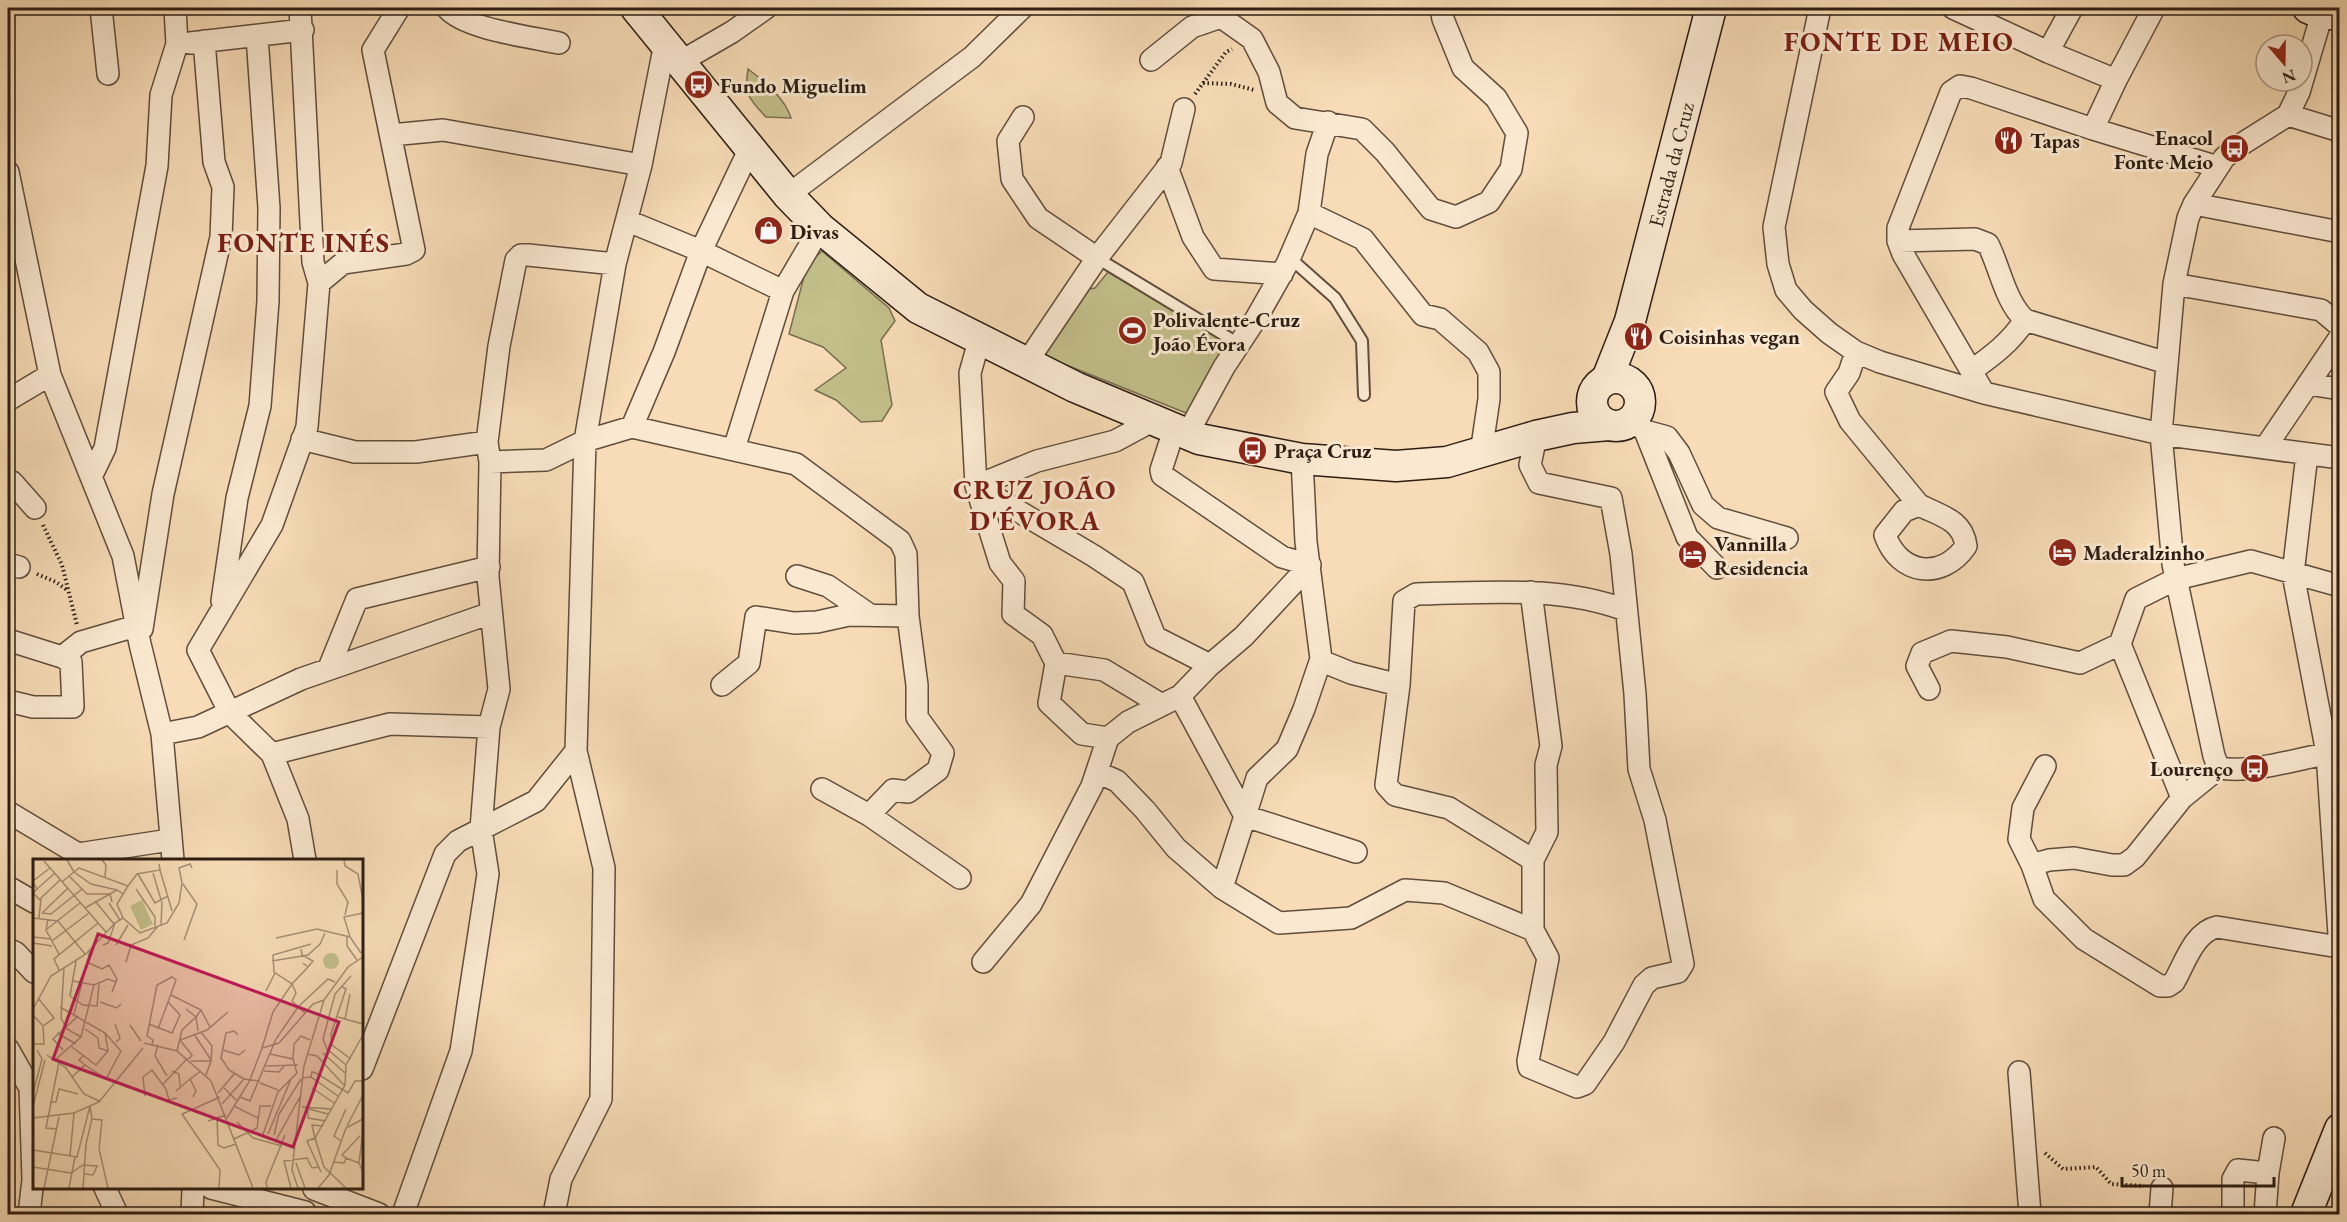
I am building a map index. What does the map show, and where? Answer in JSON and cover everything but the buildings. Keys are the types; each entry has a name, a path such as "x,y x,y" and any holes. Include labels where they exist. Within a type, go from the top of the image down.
{"street":[{"path":"101,8 108,74"},
{"path":"91,477 105,447 157,166 161,95 177,44 175,8"},
{"path":"300,8 303,30 313,262 319,283 307,427 272,525 198,650 230,713 272,754 298,819 305,859"},
{"path":"319,283 343,263 406,254 414,250 373,50 399,8"},
{"path":"447,8 451,13 489,29 559,43"},
{"path":"636,8 788,195 820,228 918,308 979,341 1027,362 1075,387 1200,439 1302,459 1396,466 1447,462 1529,438 1573,428 1620,408"},
{"path":"788,195 972,57 1022,8"},
{"path":"1151,60 1192,27 1221,17 1252,39 1269,72 1277,104 1295,118 1362,129 1385,152 1431,209 1456,217 1489,202 1511,169 1517,133 1496,98 1463,68 1443,19 1441,8"},
{"name":"Estrada da Cruz","path":"1620,408 1630,321 1711,8"},
{"path":"1820,8 1774,227 1778,264 1786,290 1803,310 1856,352 1880,362 1984,393 2161,434 2340,458"},
{"path":"1953,8 2048,52 2116,80"},
{"path":"2048,52 2072,8"},
{"path":"2093,129 2154,8"},
{"path":"672,52 732,32 754,11"},
{"path":"2219,768 2214,756 2176,579 2161,434 2174,284 2188,219 2194,204 2218,166 2234,149 2288,115 2299,92 2323,12"},
{"path":"177,44 303,30"},
{"path":"220,613 237,498 260,406 268,301 269,208 257,36"},
{"path":"138,635 163,494 221,237 223,187 214,162 204,41"},
{"path":"555,1215 561,1179 601,1099 604,868 576,751 585,441 615,264 672,52"},
{"path":"1984,393 1903,254 1898,241 1898,228 1951,92 1960,87 1971,88 2093,129 2218,166"},
{"path":"1027,362 1097,258 1171,163 1184,109"},
{"path":"2288,115 2340,131"},
{"path":"1023,117 1008,141 1012,179 1038,218 1097,258"},
{"path":"1310,565 1282,557 1162,476 1161,470 1172,427 1239,344 1286,266 1309,213 1317,154 1328,122"},
{"path":"392,135 442,130 641,165"},
{"path":"632,427 664,352 701,251 750,148"},
{"path":"1167,167 1193,237 1214,269 1286,266"},
{"path":"8,172 50,375 123,556 138,635 162,734 172,850 80,857 8,812"},
{"path":"2194,204 2340,232"},
{"path":"1309,213 1363,239 1423,315 1440,319 1478,352 1490,372 1489,399 1481,453"},
{"path":"628,220 701,251 783,291"},
{"path":"734,449 783,291 820,228"},
{"path":"1898,241 1975,239 1988,244 2008,293 2018,313 2025,320 2167,363"},
{"path":"403,1215 461,1051 488,874 481,830 489,727 499,689 491,613 488,452 499,346 516,260 521,255 528,255 615,264"},
{"path":"2174,284 2321,310 2340,326"},
{"path":"1971,370 1995,354 2017,334 2025,320"},
{"path":"2265,448 2340,338"},
{"path":"979,341 970,373 976,486 1000,563 1014,581 1013,614 1042,635 1056,663 1049,703 1082,734 1108,738"},
{"path":"1856,352 1849,373 1836,392 1850,421 1919,505"},
{"path":"8,400 50,375"},
{"path":"2308,384 2340,389"},
{"path":"1620,408 1667,437 1679,453 1703,505 1718,518 1787,538"},
{"path":"1620,408 1688,537 1717,568"},
{"path":"302,440 355,452 488,452 546,460 585,441 632,427 796,464 900,541 906,554 908,616 917,684 917,717 943,753 938,770 908,792 893,790 870,816"},
{"path":"976,486 1037,461 1172,427"},
{"path":"1529,438 1530,465 1539,483 1611,498 1621,554 1635,694 1639,769 1655,820 1683,964 1678,972 1652,978 1644,986 1614,1042 1585,1084 1577,1087 1529,1067 1528,1061 1548,958 1533,930 1533,860 1547,832 1546,765 1551,746 1532,592"},
{"path":"2045,766 2023,808 2019,839 2032,865 2044,899 2084,939 2160,986 2168,986 2174,982 2200,935 2208,929 2217,927 2339,948 2333,752 2293,574 2307,454"},
{"path":"1221,888 1257,778 1287,749 1321,659 1310,565 1305,542 1302,459"},
{"path":"8,482 12,482 35,508"},
{"path":"976,486 1094,556 1133,582 1155,637 1210,665"},
{"path":"2182,798 2120,644 2136,598 2176,579 2251,561 2340,586"},
{"path":"983,962 1031,904 1092,786 1108,738 1128,722 1171,701 1244,636 1310,565"},
{"path":"329,668 357,599 489,567"},
{"path":"797,576 828,586 870,615"},
{"path":"1533,860 1449,808 1395,795 1386,785 1399,685 1404,601 1416,594 1532,592 1581,597 1625,609"},
{"path":"162,734 198,727 301,678 491,613"},
{"path":"722,685 749,663 756,617 794,623 817,622 849,615 908,616"},
{"path":"63,657 81,642 138,635"},
{"path":"8,640 63,657 71,662 73,707 33,707 8,701"},
{"path":"1929,689 1917,666 1922,653 1951,641 2007,647 2080,663 2120,644"},
{"path":"1321,659 1352,673 1399,685"},
{"path":"1056,663 1104,670 1171,701 1245,816 1356,852"},
{"path":"272,754 390,724 489,727"},
{"path":"363,1066 445,854 458,841 536,801 576,751"},
{"path":"2219,768 2229,770 2254,768 2333,752"},
{"path":"2032,865 2049,860 2074,858 2124,865 2135,857 2182,798 2219,768"},
{"path":"1097,772 1117,781 1145,810 1176,848 1221,888 1280,923 1351,918 1405,890 1443,893 1533,930"},
{"path":"822,789 870,816 960,878"},
{"path":"8,887 33,901"},
{"path":"8,949 16,953 33,971"},
{"path":"8,1049 30,1088 33,1180 29,1215"},
{"path":"2019,1072 2030,1215"},
{"path":"2306,1215 2340,1129"},
{"path":"2265,1215 2268,1173 2274,1138"},
{"path":"2233,1215 2233,1179 2238,1170 2268,1173"},
{"path":"2160,1215 2162,1188"},
{"path":"105,1189 117,1215"},
{"path":"192,1215 193,1189"},
{"path":"214,1189 305,1213 315,1189"},
{"path":"317,1189 379,1215"}],"lane":[{"path":"1097,258 1239,344"},
{"path":"1286,266 1335,298 1362,341 1364,395"}],"path":[{"path":"1184,109 1226,52 1252,39"},
{"path":"1202,83 1231,84 1275,96"},
{"path":"35,508 62,565 81,642"},
{"path":"14,566 56,582 68,591"},
{"path":"2024,1133 2063,1169 2096,1167 2111,1184 2162,1188"}],"shaded area":[{"path":"748,69 779,97 791,118 766,117 755,106 747,91"},
{"path":"822,251 889,308 895,321 881,340 892,405 882,421 861,422 836,400 815,390 846,368 823,347 789,334 807,265"},
{"name":"Polivalente-Cruz João Évora","path":"1108,272 1231,345 1191,415 1044,356 1078,291 1095,288"}],"place":[{"name":"Fundo Miguelim","path":"699,85"},
{"name":"Tapas","path":"2009,140"},
{"name":"Enacol Fonte Meio","path":"2234,149"},
{"name":"Divas","path":"769,231"},
{"name":"Polivalente-Cruz João Évora","path":"1132,331"},
{"name":"Coisinhas vegan","path":"1638,336"},
{"name":"Praça Cruz","path":"1253,450"},
{"name":"Maderalzinho","path":"2062,552"},
{"name":"Vannilla Residencia","path":"1693,555"},
{"name":"Lourenço","path":"2254,768"}],"district":[{"name":"FONTE DE MEIO","path":"1899,41"},
{"name":"FONTE INÉS","path":"304,242"},
{"name":"CRUZ JOÃO D'ÉVORA","path":"1035,504"}]}
